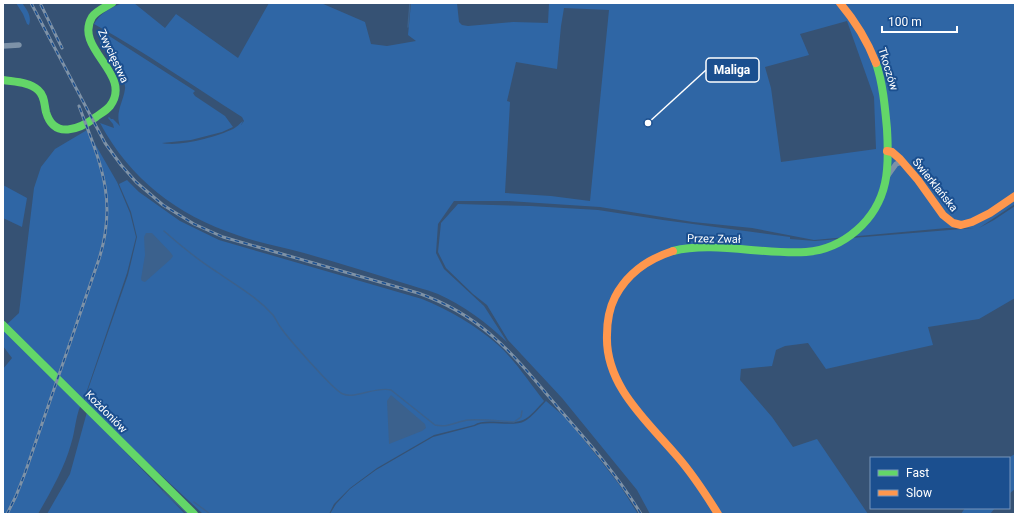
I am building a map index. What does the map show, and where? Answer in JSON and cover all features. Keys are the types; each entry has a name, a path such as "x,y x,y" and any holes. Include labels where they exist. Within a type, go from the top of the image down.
{"street":[{"name":"Zwycięstwa","path":"3,80 29,84 38,90 44,98 46,112 50,120 55,126 61,129 77,129 103,114 114,101 117,88 114,79 90,40 89,26 95,15 112,3"},
{"name":"Tkoczów","path":"840,3 864,36 879,73 885,99 887,151"},
{"path":"3,46 19,45"},
{"path":"886,181 896,164 902,162 894,153 887,151"},
{"name":"Przez Zwał","path":"718,514 688,470 631,403 615,378 608,360 606,340 608,319 616,297 626,281 638,269 657,257 676,250 708,248 800,253 830,247 847,238 864,224 878,204 886,181 887,151"},
{"name":"Świerklańska","path":"902,162 918,180 943,215 949,221 956,224 972,222 990,214 1015,196"},
{"name":"Kożdoniów","path":"3,325 194,514"}],"shaded area":[{"path":"16,3 22,3 27,11 30,19 29,25 27,24"},
{"path":"122,3 134,3 165,28 176,14 238,58 269,3 321,3 365,22 371,44 387,46 416,41 408,35 411,3 457,3 459,22 462,25 468,26 513,22 548,23 549,3 1015,3 1015,204 979,228 1015,206 1015,298 979,319 928,327 933,345 826,369 808,343 785,346 776,350 772,366 741,369 740,380 772,417 793,447 817,439 868,514 650,514 637,490 562,398 508,340 487,305 473,294 446,268 438,252 441,223 458,204 598,210 790,237 790,239 815,241 974,228 947,228 814,240 752,228 693,222 600,207 507,201 454,201 438,224 436,253 444,269 484,306 507,342 457,303 438,294 316,256 245,238 215,227 194,217 175,206 141,178 112,143 100,123 114,128 113,124 108,118 113,119 120,126 118,116 125,85 120,73 100,43 103,32 195,91 193,93 195,96 225,116 233,127 222,132 191,140 162,143 178,144 208,138 233,129 243,121 241,125 244,121 242,117 169,69 94,24 103,14","holes":["564,8 609,10 590,201 551,196 505,193 510,102 507,101 516,62 557,69","847,21 874,97 876,149 781,162 771,88 765,67 809,55 800,34"]},
{"path":"87,130 117,182 130,213 136,237 127,273 79,410 73,438 65,462 57,480 38,514 3,514 3,369 12,358 3,346 3,328 19,313 34,188 41,167 55,149"},
{"path":"127,180 139,192 180,221 219,240 422,299 452,313 480,330 504,350 544,401 525,419 517,422 484,422 434,435 377,468 350,488 334,504 329,514 203,514 84,401 128,275 137,237 131,212 119,184"},
{"path":"3,185 27,198 22,227 3,218"},
{"path":"146,233 152,233 173,256 145,282 141,279 145,255 144,237"},
{"path":"391,395 425,424 426,428 389,444 387,401"},
{"path":"546,401 566,418 621,487 638,514 330,514 336,504 350,489 376,470 433,437 485,423 520,423 531,417"},
{"path":"87,412 185,514 47,514 70,474"},
{"path":"1015,454 1015,489 1010,493 1010,457"},
{"path":"964,509 994,509 990,514 961,514"}],"waterway":[{"path":"408,27 410,3"},
{"path":"164,231 196,258 246,292 267,309 273,315 285,334 322,375 343,394 354,395 385,389 391,390 435,425 440,426 469,420 514,422 521,417 522,411"},
{"path":"163,491 188,514"},
{"path":"194,502 210,514"}],"railway":[{"path":"31,3 105,143 136,182 163,205 194,224 223,237 418,293 463,314 498,341 514,357 603,461 641,514"},
{"path":"41,5 62,48"},
{"path":"7,514 25,473 99,259 104,237 107,218 107,199 104,181 100,163 79,106"}],"traffic: fast":[{"path":"3,80 26,84 38,90 43,97 46,112 50,121 61,129 68,130 83,125 103,112 110,106 115,94 115,83 110,72 90,40 88,29 92,17 112,3"},
{"path":"673,251 705,247 773,252 806,252 820,250 833,245 846,239 857,230 875,209 881,196 887,170 887,129 882,87 876,63"},
{"path":"3,325 194,514"}],"traffic: slow":[{"path":"840,3 861,32 876,63"},
{"path":"887,151 892,152 900,159 918,180 943,215 953,223 961,225 972,222 990,213 1015,196"},
{"path":"673,251 655,258 639,268 620,289 611,306 607,325 608,353 620,386 630,401 640,415 687,469 718,514"}],"place":[{"name":"Maliga","path":"648,123"}]}
